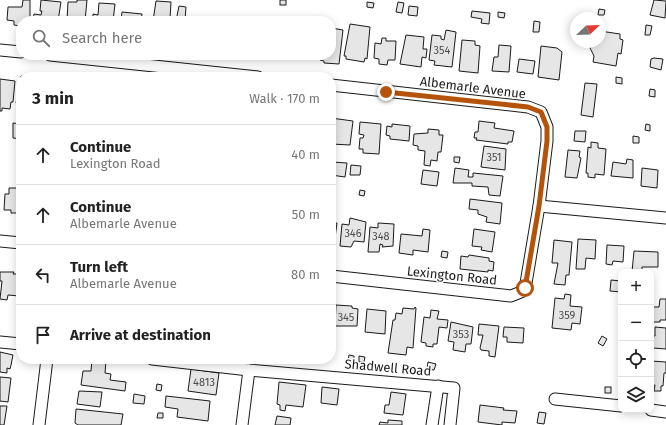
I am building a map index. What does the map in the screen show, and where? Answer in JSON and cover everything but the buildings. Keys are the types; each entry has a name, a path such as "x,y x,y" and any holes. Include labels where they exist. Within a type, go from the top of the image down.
{"street":[{"path":"0,50 16,52"},
{"path":"87,60 176,72"},
{"name":"Albemarle Avenue","path":"336,86 528,107 541,112 547,127 547,141 539,206"},
{"path":"539,206 666,218"},
{"name":"Lexington Road","path":"336,277 511,296 516,295 525,288 539,206"},
{"path":"0,241 16,243"},
{"path":"0,342 16,344"},
{"path":"39,425 46,364"},
{"name":"Shadwell Road","path":"196,364 454,388 450,425"},
{"path":"242,425 249,370"},
{"path":"432,425 438,386"},
{"path":"554,399 618,406"},
{"path":"654,410 666,412"}],"route":[{"path":"386,92 528,107 541,112 547,127 547,141 539,206 525,288"}]}
